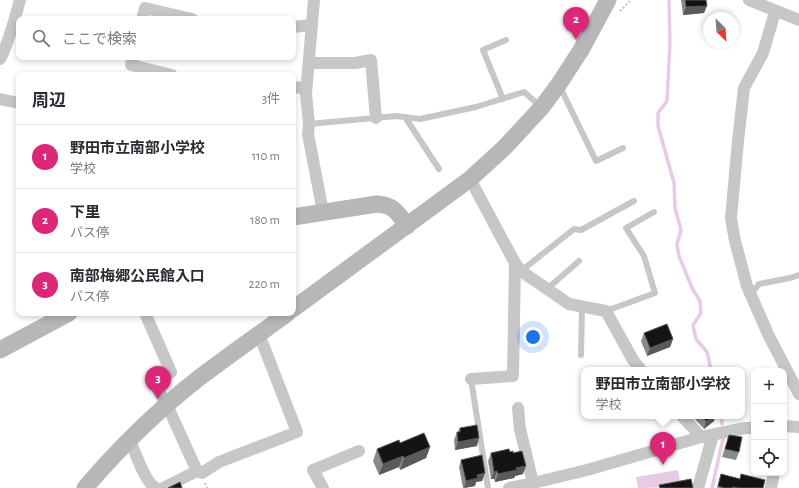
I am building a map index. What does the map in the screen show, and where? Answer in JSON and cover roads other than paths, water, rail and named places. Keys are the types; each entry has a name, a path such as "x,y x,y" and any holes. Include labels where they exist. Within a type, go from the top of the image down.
{"street":[{"path":"0,59 7,45 14,24 19,0"},
{"path":"314,0 306,94 309,124 308,134 323,212"},
{"path":"749,0 775,12 799,20"},
{"path":"296,307 470,179 505,147 542,107 614,5"},
{"path":"143,16 145,8 179,16"},
{"path":"775,12 763,53 744,88 731,218 735,241 750,295 799,394"},
{"path":"296,27 312,25"},
{"path":"132,60 131,65 160,72"},
{"path":"309,63 355,63 371,60 376,118"},
{"path":"296,88 306,87"},
{"path":"0,99 16,102"},
{"path":"470,179 518,267 569,304 606,311 633,360 639,367"},
{"path":"296,216 377,204 387,205 398,213 407,226"},
{"path":"472,379 513,376 518,267"},
{"path":"0,350 63,316"},
{"path":"146,316 171,372 156,382 158,390 167,405 197,471"},
{"path":"85,488 108,462 167,405 199,379 284,316"},
{"path":"163,488 197,471 202,472 219,462 297,432 259,334"},
{"path":"518,408 520,429 533,483"},
{"path":"686,419 707,436"},
{"path":"787,428 799,427"},
{"path":"509,488 587,470 707,436 751,428"},
{"path":"698,488 707,436"},
{"path":"130,440 148,481 156,488"},
{"path":"323,488 313,470 359,450"},
{"path":"771,488 773,476"}],"lane":[{"path":"504,99 483,50 506,40"},
{"path":"559,84 596,161 623,148"},
{"path":"309,124 396,116 420,119 476,107 524,92 542,107"},
{"path":"405,117 439,170"},
{"path":"518,267 574,229 581,230 634,201"},
{"path":"606,311 655,293 644,256 626,228 654,212"},
{"path":"547,289 579,261"},
{"path":"750,295 759,284 799,275"},
{"path":"581,355 582,307"},
{"path":"472,379 488,488"}],"waterway":[{"path":"669,0 670,42 667,101 658,113 658,126 674,183 675,208 681,230 677,244 679,256 692,288 700,301 701,313 693,325 696,339 707,352 710,367"},
{"path":"721,419 722,424"},
{"path":"712,488 723,439"}],"place":[{"name":"下里","path":"576,40"},
{"name":"南部梅郷公民館入口","path":"158,399"},
{"name":"野田市立南部小学校","path":"663,465"}]}
